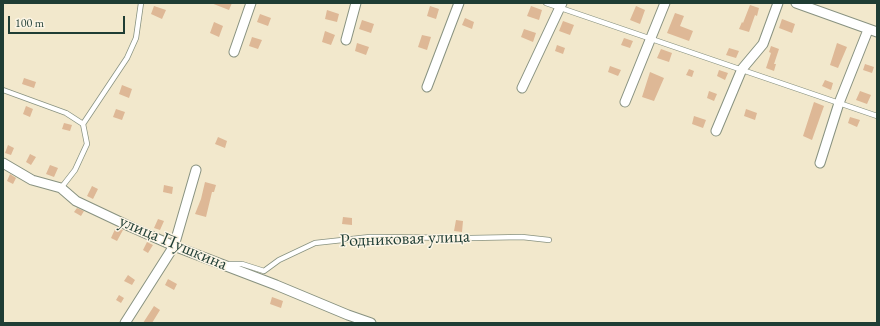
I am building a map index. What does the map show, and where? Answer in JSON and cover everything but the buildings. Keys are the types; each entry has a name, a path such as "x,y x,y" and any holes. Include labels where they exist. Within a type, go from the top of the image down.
{"street":[{"path":"234,52 251,3"},
{"path":"346,40 356,3"},
{"path":"427,87 459,3"},
{"path":"625,102 652,39 665,3"},
{"path":"716,130 742,70 763,44 778,3"},
{"path":"796,3 872,31 839,104 820,163"},
{"path":"522,88 561,5"},
{"name":"улица Пушкина","path":"3,163 32,180 61,188 76,201 174,246 371,323"},
{"path":"125,323 174,246 196,170"}],"lane":[{"path":"61,188 75,170 87,144 83,124 127,58 136,38 141,3"},
{"path":"546,3 561,5 623,30 877,116"},
{"path":"3,90 66,113 83,124"},
{"name":"Родниковая улица","path":"222,264 242,264 264,271 279,260 315,243 370,237 522,237 549,240"}]}
